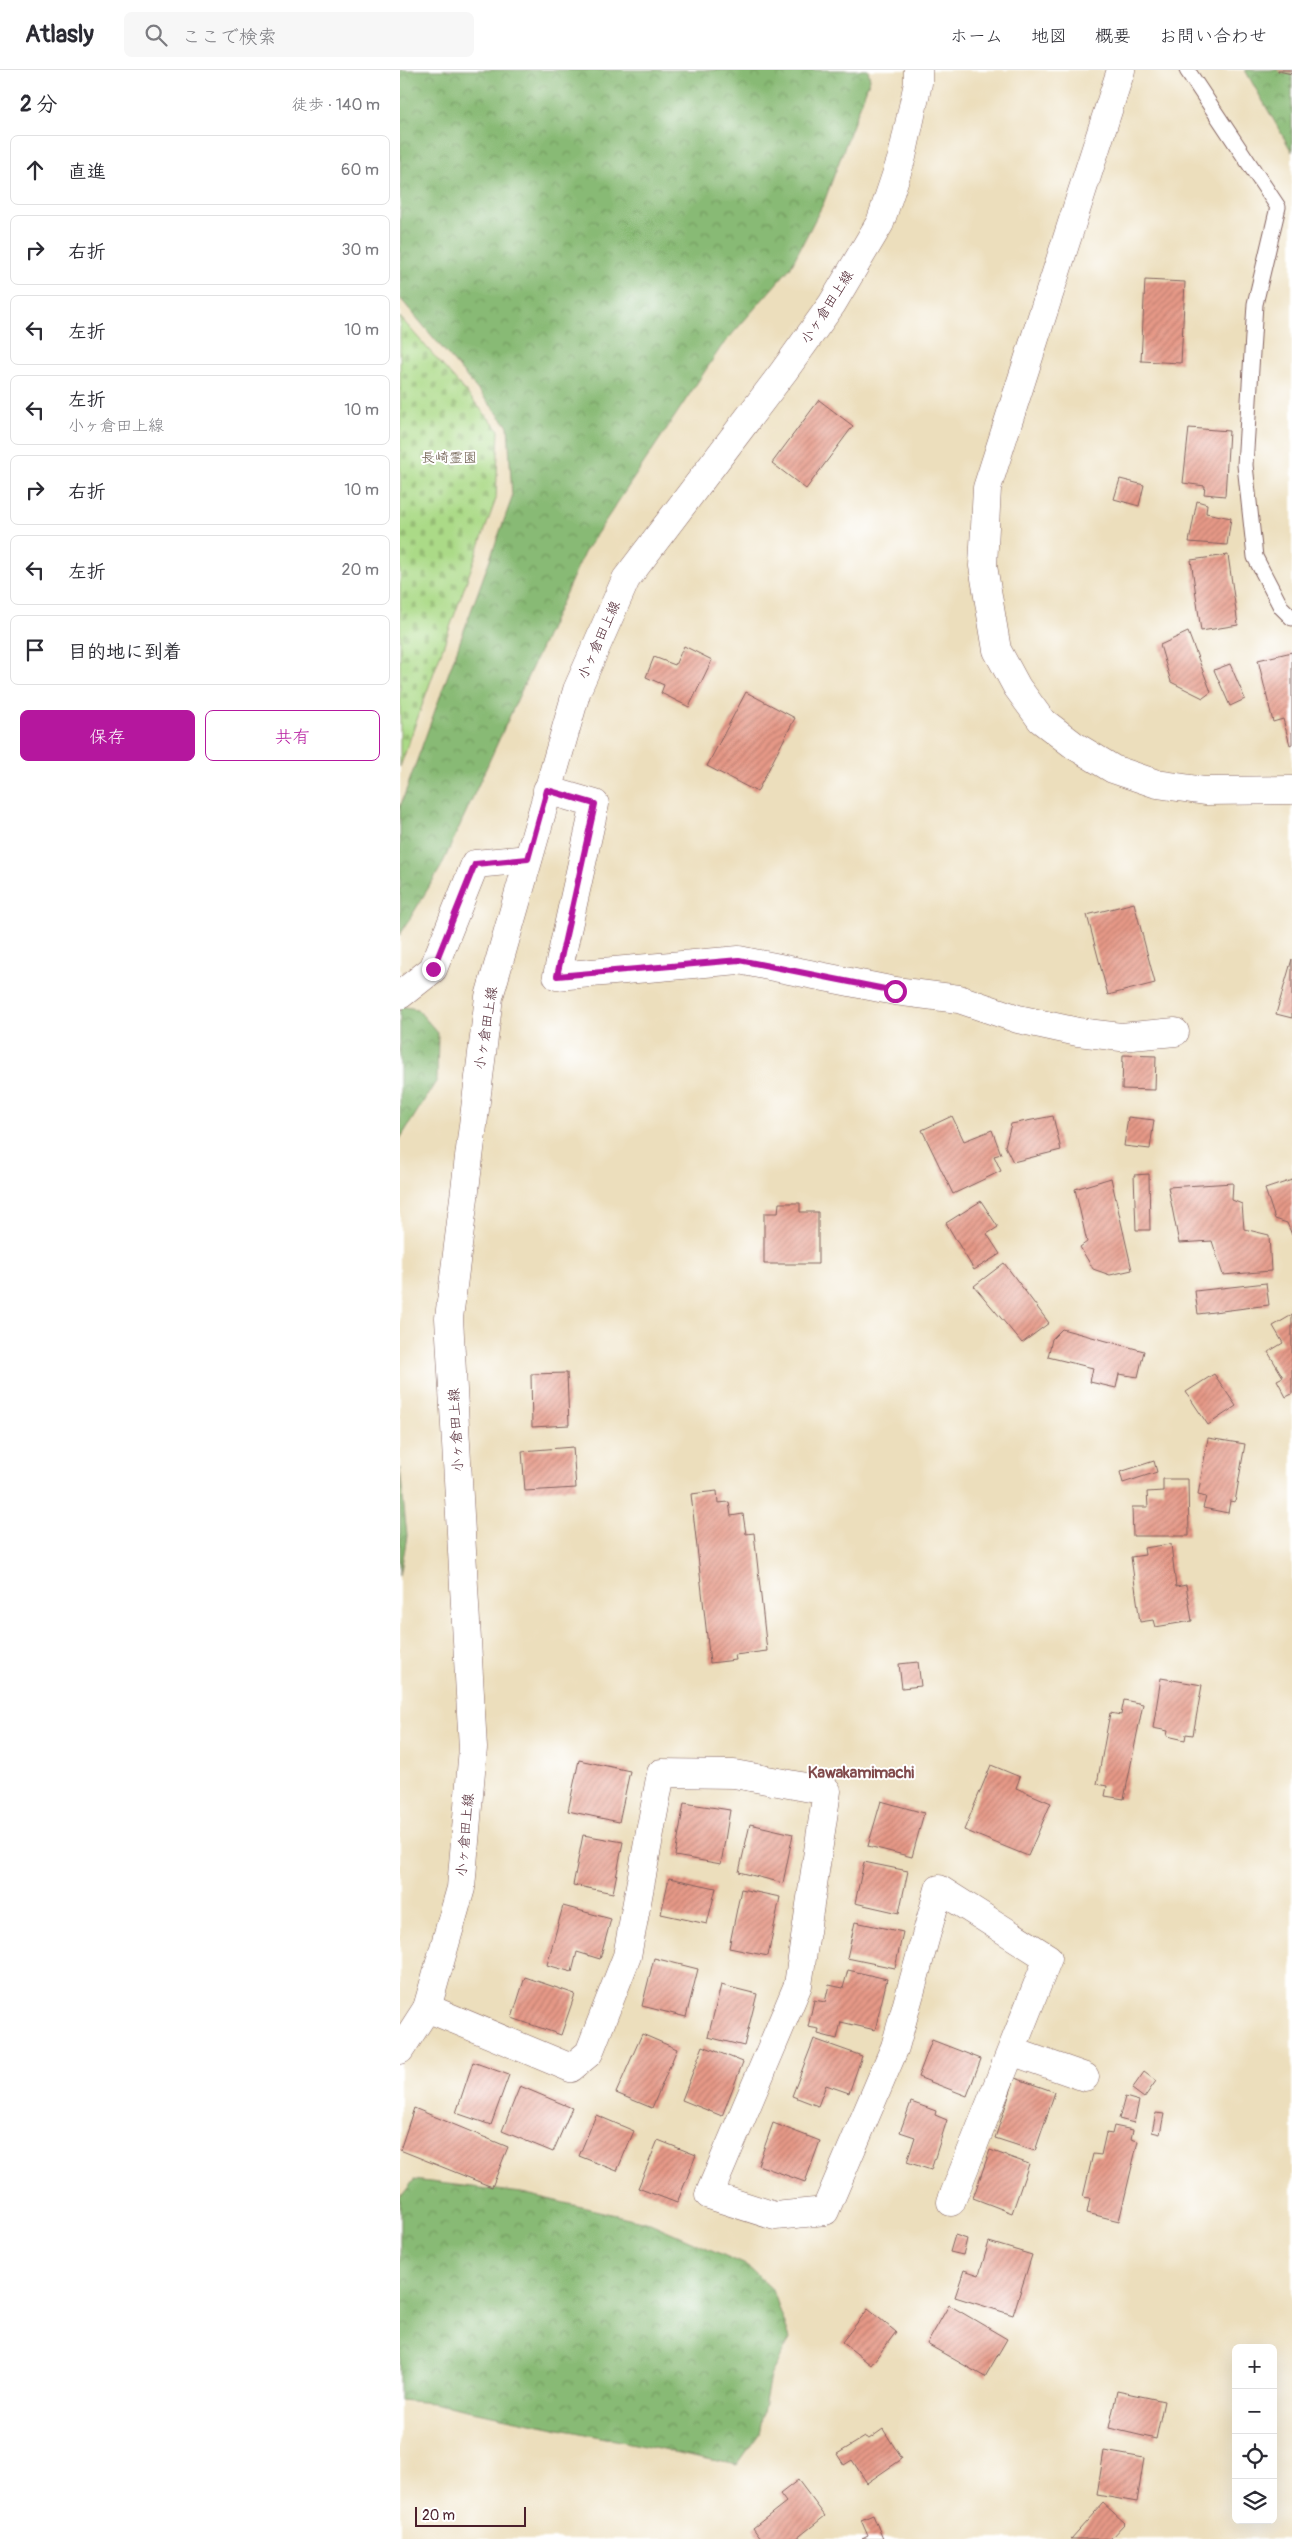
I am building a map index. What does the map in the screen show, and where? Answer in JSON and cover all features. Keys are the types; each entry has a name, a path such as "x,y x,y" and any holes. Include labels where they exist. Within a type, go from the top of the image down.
{"street":[{"name":"小ヶ倉田上線","path":"400,2050 427,2008 461,1888 473,1748 449,1318 489,997 576,690 626,579 784,371 832,304 880,223 902,157 918,82 918,70"},
{"path":"1121,70 987,488 982,566 997,650 1017,687 1041,720 1075,746 1113,769 1157,784 1205,792 1292,790"},
{"path":"547,790 595,804 557,976 739,960 895,991 959,998 1018,1019 1078,1032 1121,1038 1175,1032"},
{"path":"400,995 433,969 475,864 528,859"},
{"path":"427,2008 571,2068 589,2053 627,1956 661,1773 734,1774 827,1791 798,1985 709,2195 775,2216 825,2211 895,2048 939,1889 1048,1958 951,2202"},
{"path":"1011,2051 1086,2078"}],"lane":[{"path":"1187,70 1278,207 1256,304 1245,464 1255,557 1281,607 1292,618"}],"green space":[{"path":"400,70 868,70 870,79 824,202 790,268 721,347 584,553 441,867 400,935 400,807 512,498 508,426 400,298"},
{"path":"1245,70 1292,70 1292,152"},
{"name":"長崎霊園","path":"400,317 499,430 496,499 400,767"},
{"path":"400,1006 417,1009 438,1033 437,1080 400,1139"},
{"path":"400,1468 407,1536 400,1576"},
{"path":"414,2180 522,2193 650,2223 746,2265 773,2290 790,2339 770,2376 759,2434 737,2465 433,2403 400,2400 400,2198"}],"building":[{"path":"1292,70 1292,74 1278,71"},
{"path":"1145,280 1185,282 1181,363 1141,361"},
{"path":"819,400 853,426 806,489 772,463"},
{"path":"1189,428 1229,431 1225,496 1204,494 1205,486 1183,483"},
{"path":"1120,479 1144,485 1139,506 1114,499"},
{"path":"1197,501 1207,504 1206,513 1231,518 1227,545 1189,542"},
{"path":"1228,555 1238,625 1201,631 1191,560"},
{"path":"1188,632 1211,692 1203,698 1171,682 1160,645"},
{"path":"684,646 712,660 689,707 661,693 664,685 646,677 654,657 675,665"},
{"path":"1292,652 1292,744 1290,745 1283,719 1273,722 1258,660"},
{"path":"1230,664 1245,699 1230,706 1214,670"},
{"path":"746,692 795,718 757,792 707,766"},
{"path":"1134,903 1155,983 1108,995 1087,915"},
{"path":"1292,959 1292,1018 1276,1014"},
{"path":"1123,1055 1156,1056 1155,1090 1122,1089"},
{"path":"952,1116 964,1141 992,1130 1001,1154 994,1156 1001,1171 953,1194 922,1130"},
{"path":"1053,1116 1061,1150 1013,1162 1005,1146 1011,1124"},
{"path":"1128,1117 1154,1120 1150,1149 1124,1146"},
{"path":"1149,1174 1150,1230 1136,1230 1134,1175"},
{"path":"1111,1178 1132,1270 1110,1275 1093,1269 1080,1247 1087,1242 1075,1189"},
{"path":"1292,1180 1292,1235 1287,1223 1275,1219 1265,1189"},
{"path":"1233,1183 1232,1200 1242,1204 1244,1229 1269,1235 1271,1271 1223,1275 1212,1241 1179,1243 1168,1187"},
{"path":"981,1201 998,1227 987,1234 1000,1254 974,1270 946,1223"},
{"path":"779,1203 800,1203 800,1212 818,1212 818,1264 764,1264 764,1213 778,1213"},
{"path":"1004,1263 1049,1323 1022,1343 974,1286"},
{"path":"1266,1283 1269,1305 1198,1314 1195,1291"},
{"path":"1292,1315 1292,1394 1286,1397 1277,1380 1283,1377 1268,1352 1283,1343 1273,1326"},
{"path":"1062,1329 1144,1351 1138,1377 1119,1374 1116,1388 1090,1382 1093,1368 1048,1357 1052,1339"},
{"path":"567,1373 569,1425 532,1427 531,1374"},
{"path":"1214,1374 1236,1406 1208,1425 1186,1392"},
{"path":"1208,1438 1245,1444 1235,1502 1230,1501 1228,1513 1203,1508 1206,1497 1198,1495"},
{"path":"573,1447 576,1488 525,1491 522,1451"},
{"path":"1154,1461 1157,1472 1123,1483 1120,1472"},
{"path":"1163,1479 1188,1479 1189,1536 1133,1536 1132,1507 1148,1507 1147,1492 1163,1491"},
{"path":"717,1491 718,1503 729,1502 731,1516 743,1514 746,1534 754,1533 767,1651 735,1655 736,1660 710,1663 691,1494"},
{"path":"1171,1544 1176,1587 1186,1585 1192,1621 1155,1627 1153,1620 1140,1622 1131,1557 1145,1555 1144,1548"},
{"path":"918,1662 921,1686 902,1688 899,1664"},
{"path":"1161,1678 1202,1685 1193,1735 1186,1734 1185,1740 1167,1736 1168,1731 1153,1728"},
{"path":"1124,1700 1143,1704 1124,1799 1105,1796 1107,1786 1097,1784 1110,1713 1121,1715"},
{"path":"579,1760 630,1771 619,1822 568,1811"},
{"path":"991,1765 1020,1777 1016,1788 1051,1803 1028,1856 964,1830"},
{"path":"881,1801 924,1813 912,1857 868,1846"},
{"path":"684,1803 730,1810 721,1864 675,1856"},
{"path":"750,1824 793,1834 783,1883 739,1872"},
{"path":"583,1835 623,1842 613,1893 573,1885"},
{"path":"864,1862 908,1871 899,1913 855,1903"},
{"path":"669,1878 716,1888 707,1924 661,1914"},
{"path":"741,1889 780,1897 768,1956 729,1948"},
{"path":"563,1906 611,1919 600,1959 577,1952 572,1972 547,1965"},
{"path":"855,1922 903,1932 895,1968 847,1958"},
{"path":"654,1958 698,1969 686,2017 642,2006"},
{"path":"848,1970 887,1979 875,2030 841,2022 837,2039 818,2034 819,2029 808,2027 814,2000 825,2002 829,1985 843,1988"},
{"path":"525,1977 575,1994 561,2035 512,2018"},
{"path":"721,1985 757,1994 744,2046 708,2037"},
{"path":"642,2034 677,2049 652,2108 616,2093"},
{"path":"814,2039 862,2056 849,2093 826,2085 818,2106 792,2096"},
{"path":"932,2040 981,2059 967,2096 918,2077"},
{"path":"703,2046 743,2062 722,2116 682,2100"},
{"path":"473,2062 509,2075 491,2125 456,2113"},
{"path":"1144,2072 1156,2081 1144,2098 1132,2089"},
{"path":"1015,2078 1055,2092 1035,2151 995,2138"},
{"path":"520,2086 572,2108 553,2152 502,2131"},
{"path":"1125,2097 1139,2101 1134,2123 1119,2119"},
{"path":"911,2102 936,2111 935,2115 947,2120 931,2170 907,2162 915,2137 900,2132"},
{"path":"414,2108 508,2147 492,2187 400,2150"},
{"path":"1156,2113 1164,2114 1160,2134 1152,2132"},
{"path":"596,2115 634,2131 617,2171 579,2156"},
{"path":"773,2123 820,2141 805,2182 758,2165"},
{"path":"1114,2126 1133,2130 1131,2139 1138,2141 1119,2221 1087,2213 1090,2198 1083,2197 1093,2154 1101,2155 1106,2133 1112,2134"},
{"path":"658,2140 696,2155 677,2203 638,2188"},
{"path":"990,2150 1029,2164 1012,2213 973,2198"},
{"path":"955,2235 967,2239 963,2255 950,2252"},
{"path":"989,2242 1032,2255 1013,2315 955,2297 964,2270 979,2275"},
{"path":"949,2305 1007,2339 985,2377 927,2344"},
{"path":"868,2309 896,2332 871,2365 842,2342"},
{"path":"1117,2391 1164,2401 1156,2439 1109,2428"},
{"path":"883,2429 902,2459 867,2483 852,2460 844,2465 837,2454 865,2437 869,2439"},
{"path":"1104,2451 1144,2458 1137,2502 1097,2495"},
{"path":"798,2480 825,2516 796,2539 761,2539 753,2528 786,2502 780,2494"},
{"path":"1103,2503 1125,2523 1110,2539 1071,2539"},
{"path":"873,2515 883,2539 862,2539 868,2536 861,2520"}],"district":[{"name":"Kawakamimachi","path":"861,1773"}],"route":[{"path":"433,969 475,864 528,859 547,790 595,804 557,976 739,960 895,991"}]}
